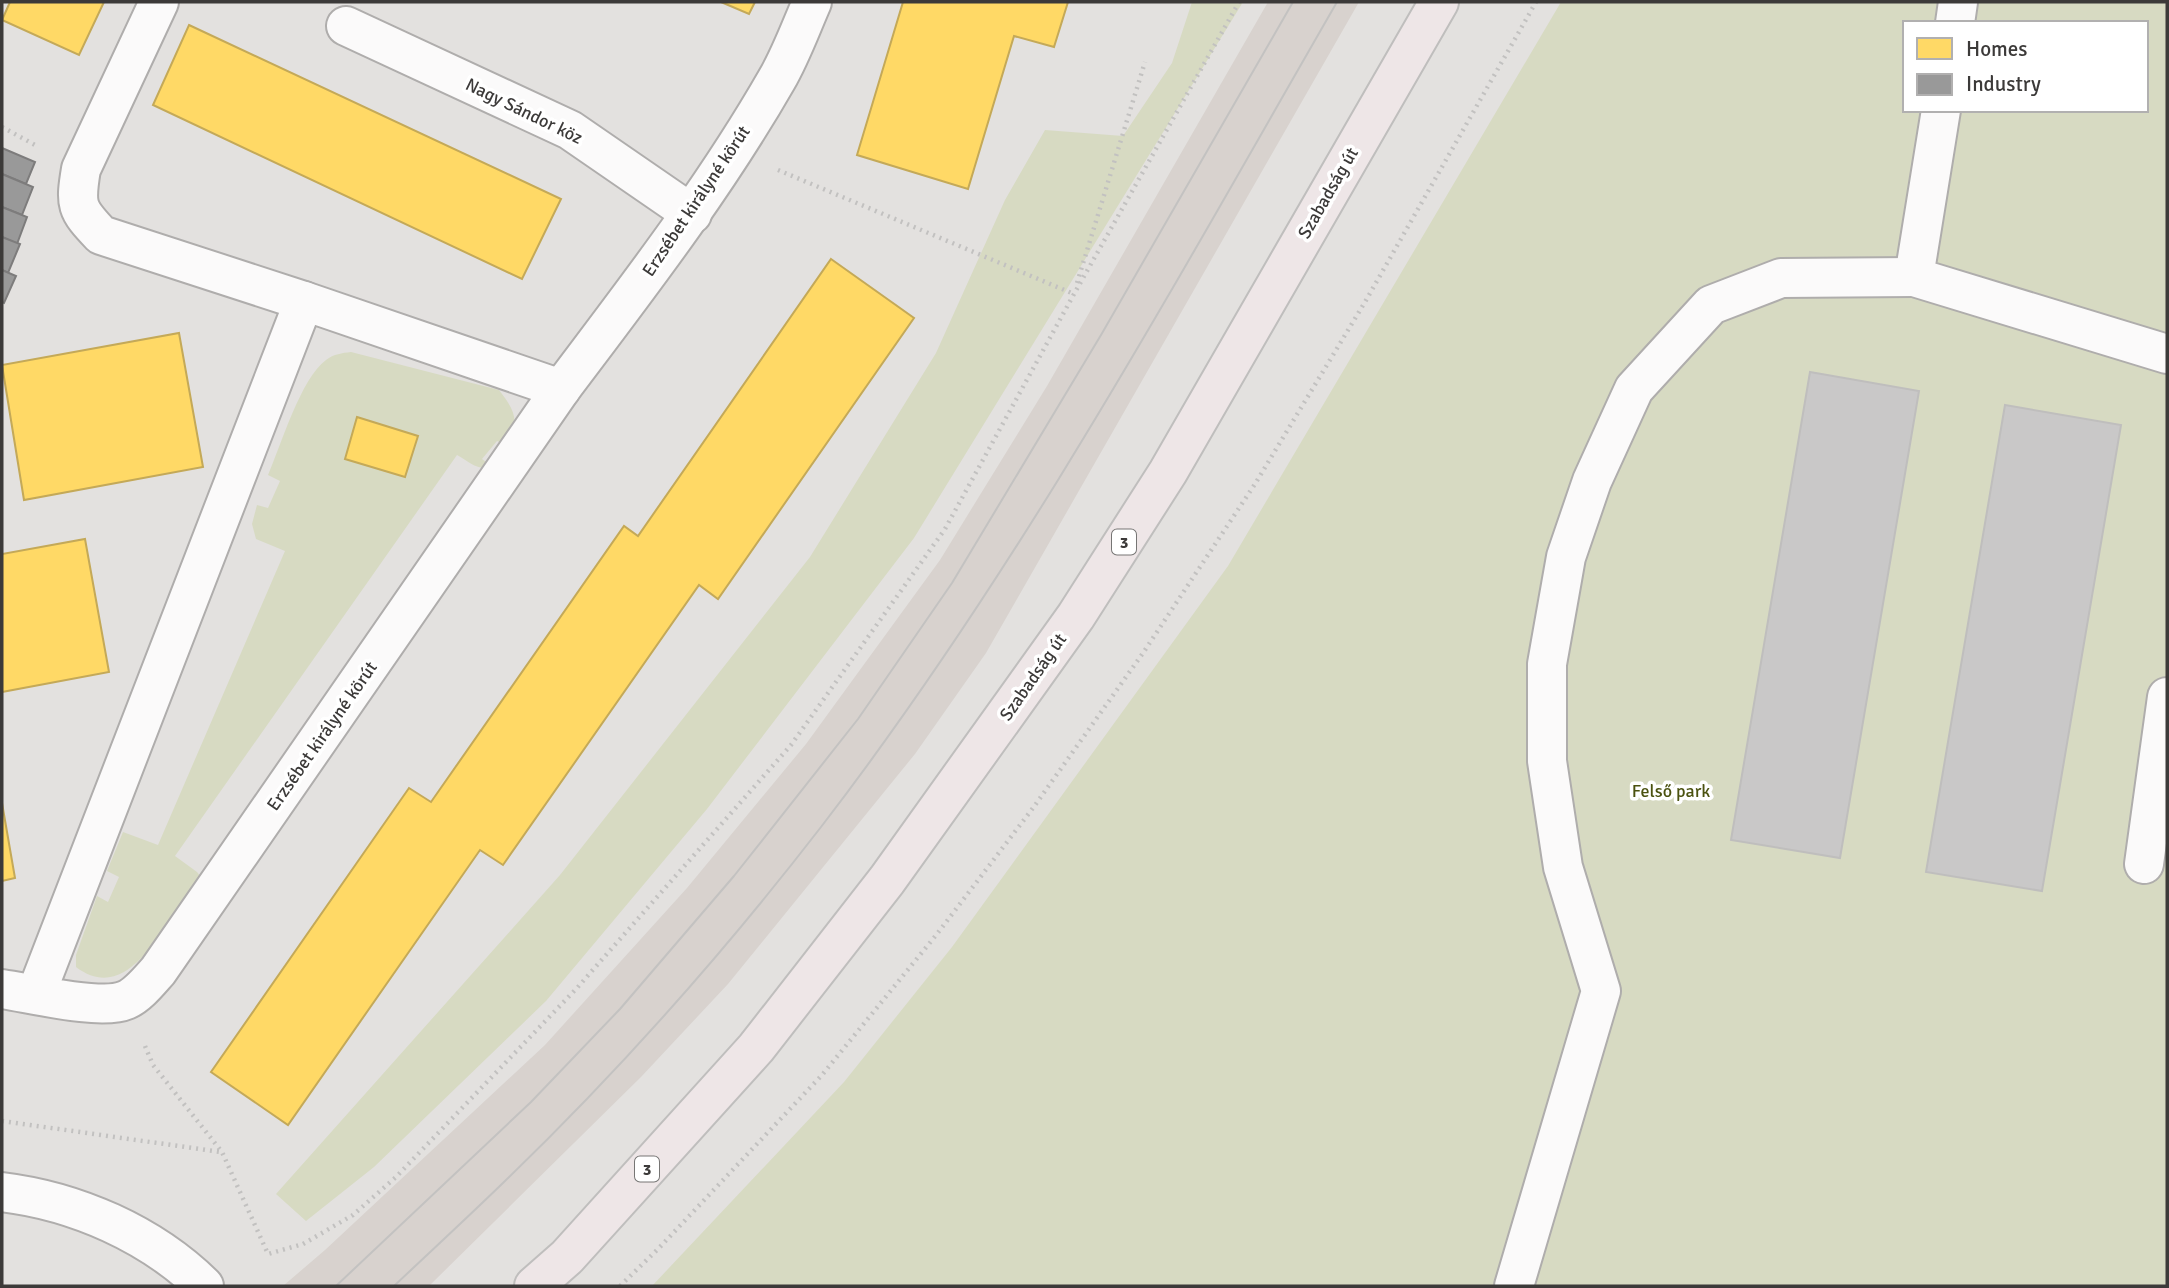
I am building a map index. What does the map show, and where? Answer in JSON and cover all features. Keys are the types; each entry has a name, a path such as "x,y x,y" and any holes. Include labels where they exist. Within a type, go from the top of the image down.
{"main road":[{"name":"Szabadság út","path":"534,1286 567,1257 756,1048 887,880 1069,628 1168,472 1439,2"}],"street":[{"path":"159,2 81,169 76,197 84,217 101,235 561,389"},
{"name":"Erzsébet királyné körút","path":"127,1000 145,985 166,961 561,389 692,214 778,77 812,2"},
{"path":"1955,21 1958,2"},
{"name":"Nagy Sándor köz","path":"346,26 570,130 692,214"},
{"path":"1914,276 1941,112"},
{"path":"1514,1286 1601,991 1563,867 1547,761 1546,664 1566,558 1592,481 1634,389 1711,305 1781,278 1914,276 2167,354"},
{"path":"127,1000 100,1004 19,992 304,302"},
{"path":"2144,864 2167,697"},
{"path":"2,1192 64,1204 94,1216 166,1254 204,1286"}],"path":[{"path":"127,1000 153,1065 222,1152 268,1254 303,1244 352,1215 396,1177 577,988 791,745 945,529 1239,2"},
{"path":"620,1286 822,1075 937,934 1065,764 1143,653 1255,484 1365,302 1536,2"},
{"path":"1074,294 1145,62"},
{"path":"733,151 1074,294"},
{"path":"2,1121 222,1152"}],"shaded area":[{"path":"1268,2 1359,2 986,653 915,754 728,984 641,1077 429,1286 283,1286 545,1045 687,888 806,744 940,560 1047,386"}],"green space":[{"path":"1192,2 1243,2 914,538 707,809 546,1001 374,1167 306,1221 276,1194 560,875 810,557 936,353 1005,200 1045,130 1123,136 1172,63"},
{"name":"Felső park","path":"1561,2 2167,2 2167,1286 652,1286 844,1082 952,947 1228,566"},
{"path":"351,352 499,390 514,416 514,429 508,446 497,441 482,459 493,467 478,467 457,455 175,856 201,877 161,934 130,968 105,978 91,975 76,967 76,955 97,896 108,902 119,877 107,871 123,832 158,845 285,551 256,539 252,524 257,505 268,508 280,481 268,475 292,413 317,369 332,356"}],"building: Homes":[{"path":"10,2 104,2 79,55 2,20"},
{"path":"721,2 755,2 749,14"},
{"path":"903,2 1068,2 1054,47 1014,36 968,189 857,155"},
{"path":"189,25 561,199 522,279 153,105"},
{"path":"831,259 914,318 718,599 699,585 503,865 480,850 288,1125 211,1072 409,788 431,802 624,526 638,536"},
{"path":"179,333 203,467 24,500 2,365"},
{"path":"357,417 418,436 405,477 345,459"},
{"path":"85,539 109,672 2,692 2,554"},
{"path":"2,803 15,878 2,881"}],"building: Industry":[{"path":"2,148 35,162 26,184 2,174"},
{"path":"2,174 33,187 22,215 2,207"},
{"path":"2,207 27,217 17,244 2,237"},
{"path":"2,237 20,244 8,273 2,270"},
{"path":"2,270 16,276 4,303 2,302"}],"building: Other":[{"path":"1810,372 1919,391 1840,858 1731,840"},
{"path":"2005,405 2121,425 2042,891 1926,872"}],"tram line":[{"path":"336,1286 531,1102 620,1009 734,876 858,719 952,583 1101,335 1293,2"},
{"path":"394,1286 547,1140 669,1010 785,873 893,729 1029,527 1092,424 1337,2"}]}
